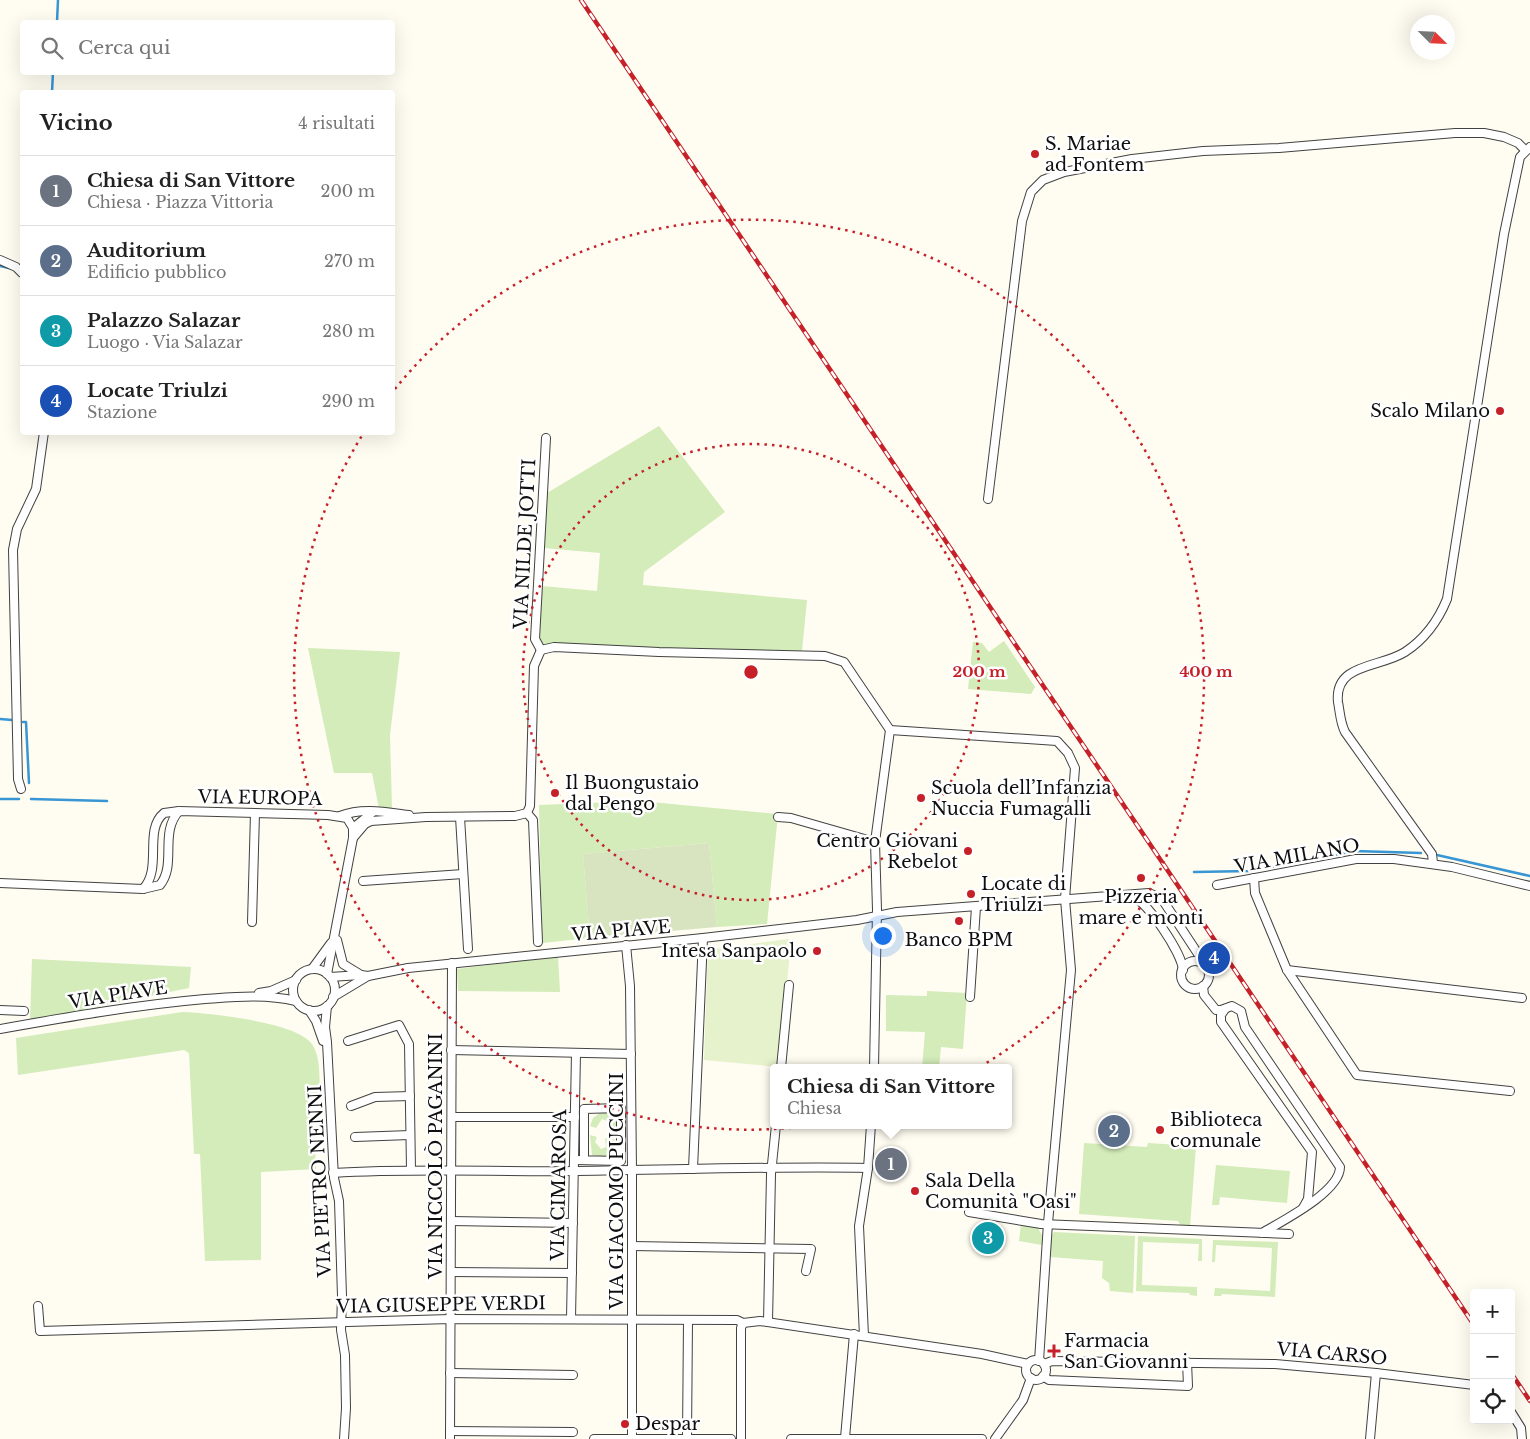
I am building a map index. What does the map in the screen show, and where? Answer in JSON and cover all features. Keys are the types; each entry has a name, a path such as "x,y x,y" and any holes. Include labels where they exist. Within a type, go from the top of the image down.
{"street":[{"path":"988,499 1022,221 1031,192 1043,180 1064,172 1132,159 1204,151 1279,148 1425,134 1484,133 1511,139 1528,148 1520,157 1504,234 1447,599 1431,628 1414,646 1393,659 1351,671 1343,679 1338,689 1340,719 1345,732 1432,854 1433,863"},
{"path":"0,260 16,267 20,271"},
{"path":"21,789 18,779 13,550 17,529 36,489 44,435"},
{"name":"VIA NILDE JOTTI","path":"541,650 535,639 546,438"},
{"path":"527,813 530,806 534,666 541,650 554,647 659,652 825,656 837,658 849,669 890,730 875,842 874,1064"},
{"path":"890,730 1057,741 1068,753 1075,768 1065,899 1071,970 1048,1224 1042,1363 1046,1370 1043,1376 1038,1379 1031,1378 1026,1370 1028,1364 1033,1361 1042,1363"},
{"name":"VIA EUROPA","path":"143,889 151,876 158,817 169,811 340,816 352,811 375,811 426,817"},
{"name":"VIA EUROPA","path":"0,883 143,889 160,885 165,880 169,827 171,820 178,811"},
{"path":"353,828 365,816 375,811"},
{"path":"252,922 255,813"},
{"path":"353,838 365,824 371,821 426,817 516,816 527,813"},
{"path":"527,813 533,820 538,942"},
{"path":"333,997 334,988 329,976 353,838 353,828 347,818 340,816"},
{"path":"460,817 468,949"},
{"path":"778,817 791,818 875,842"},
{"name":"VIA MILANO","path":"1217,885 1356,859 1394,859 1433,863 1530,886"},
{"path":"363,881 463,874"},
{"path":"1254,878 1255,893 1287,970 1357,1075 1510,1091"},
{"path":"1129,894 1144,903 1180,957 1183,970 1182,979 1187,986 1195,989 1203,986"},
{"name":"VIA PIAVE","path":"327,1006 333,997 364,976 408,968 703,938 897,912 1129,894 1153,894 1162,899 1206,966"},
{"path":"970,997 976,906"},
{"path":"336,934 342,964 364,976"},
{"name":"VIA PIAVE","path":"0,1029 167,1002 242,996 271,991 296,980 302,973 312,969 328,950 336,934"},
{"path":"693,1169 703,938"},
{"name":"VIA GIACOMO PUCCINI","path":"626,945 630,986 631,1054 632,1438"},
{"path":"1183,970 1191,962 1199,961 1206,966 1209,974 1203,986 1204,995 1213,1007 1219,1011 1232,1006 1241,1011 1245,1027 1338,1162 1340,1172 1329,1187 1302,1209 1262,1233"},
{"name":"VIA NICCOLÒ PAGANINI","path":"450,1435 452,963"},
{"path":"312,969 329,976 364,976"},
{"path":"1287,970 1522,998"},
{"path":"296,980 293,991 296,1001"},
{"path":"781,1064 789,985"},
{"name":"VIA PIAVE","path":"242,996 281,998 296,1001 309,1010"},
{"path":"309,1010 316,1011 327,1006"},
{"name":"VIA PIETRO NENNI","path":"327,1006 324,1027 329,1070 333,1173 339,1201 342,1296 340,1321 345,1355 346,1408 344,1439"},
{"path":"1224,1009 1221,1016 1222,1022 1312,1152 1308,1199 1302,1209"},
{"path":"0,1010 24,1011"},
{"name":"VIA PIETRO NENNI","path":"309,1010 320,1033 329,1070"},
{"path":"348,1040 399,1025 409,1044 411,1170"},
{"path":"451,1050 631,1054"},
{"name":"VIA CIMAROSA","path":"571,1319 574,1171 578,1112 576,1053"},
{"path":"351,1106 375,1097 410,1096"},
{"path":"452,1117 578,1112 621,1108 621,1161 575,1160"},
{"path":"578,1112 584,1160"},
{"path":"768,1322 772,1167 776,1129"},
{"path":"864,1336 859,1226 868,1168 871,1129"},
{"path":"355,1137 410,1135"},
{"path":"333,1173 411,1170 574,1171 772,1167 868,1168"},
{"path":"1310,1178 1317,1186 1329,1187"},
{"path":"969,1212 1048,1224 1145,1230 1289,1234"},
{"path":"451,1221 573,1223"},
{"path":"632,1246 811,1249 806,1271"},
{"path":"451,1272 572,1273"},
{"name":"VIA GIUSEPPE VERDI","path":"38,1306 40,1331 450,1319 737,1320 744,1323 750,1321 768,1322 854,1334 996,1356 1028,1364"},
{"path":"687,1438 688,1320"},
{"path":"741,1439 741,1328 744,1323"},
{"path":"845,1438 854,1334"},
{"name":"VIA CARSO","path":"1042,1363 1052,1361 1275,1364 1376,1373 1470,1385"},
{"path":"1043,1376 1049,1380 1188,1386 1187,1362"},
{"path":"1370,1439 1376,1373"},
{"path":"450,1374 572,1375"},
{"path":"995,1439 1022,1400 1031,1378"},
{"path":"1515,1418 1521,1428 1522,1439"},
{"path":"450,1435 573,1432"},
{"path":"594,1439 731,1439"},
{"path":"791,1439 982,1439"}],"green space":[{"path":"659,426 725,512 644,572 643,585 807,600 802,651 544,646 539,638 542,586 597,591 600,553 544,548 547,493"},
{"path":"1004,641 1035,687 1031,694 968,689 973,642 982,643 989,652"},
{"path":"308,648 400,652 390,735 392,808 379,809 372,773 334,773"},
{"path":"640,801 778,814 767,924 717,927 709,843 583,854 590,938 542,943 539,805"},
{"path":"709,843 717,927 590,938 583,854"},
{"path":"788,939 791,941 779,1064 770,1064 770,1066 704,1060 708,950"},
{"path":"558,956 560,992 458,991 457,969"},
{"path":"32,959 191,967 189,988 30,1021"},
{"path":"927,991 967,993 963,1049 941,1047 939,1064 922,1064 925,1032 886,1031 886,995 927,996"},
{"path":"182,1012 211,1014 271,1024 303,1036 312,1044 317,1055 320,1093 312,1096 316,1169 261,1172 261,1260 205,1261 200,1154 194,1154 189,1053 184,1050 18,1075 16,1038"},
{"path":"601,1112 614,1114 619,1118 617,1133 609,1131 610,1122 602,1119 596,1128 590,1126 593,1118"},
{"path":"590,1135 597,1137 595,1142 601,1149 606,1147 605,1138 617,1140 615,1154 607,1158 592,1155"},
{"path":"1084,1143 1147,1147 1148,1143 1196,1146 1190,1227 1182,1227 1178,1221 1079,1214"},
{"path":"1216,1165 1290,1171 1287,1203 1220,1197 1219,1205 1212,1205"},
{"path":"1021,1224 1037,1227 1042,1235 1042,1245 1019,1241"},
{"path":"1054,1232 1135,1236 1133,1293 1110,1291 1109,1283 1102,1278 1103,1261 1051,1257 1051,1236"},
{"path":"1138,1236 1202,1239 1202,1261 1198,1261 1199,1244 1143,1242 1142,1285 1197,1287 1197,1296 1190,1295 1189,1293 1136,1291"},
{"path":"1213,1240 1278,1242 1275,1297 1222,1294 1221,1296 1214,1296 1215,1288 1270,1291 1272,1248 1216,1245 1215,1262 1212,1262"}],"waterway":[{"path":"57,20 58,0"},
{"path":"52,90 53,75"},
{"path":"0,266 9,268"},
{"path":"0,719 12,720"},
{"path":"23,722 26,722 29,783"},
{"path":"0,799 19,799"},
{"path":"31,799 107,801"},
{"path":"1194,872 1251,871 1354,851 1421,853"},
{"path":"1437,855 1530,876"}],"railway":[{"path":"581,0 1470,1319"},
{"path":"1515,1379 1530,1401"}],"place":[{"name":"S. Mariae ad Fontem","path":"1035,154"},
{"name":"Scalo Milano","path":"1500,411"},
{"name":"Il Buongustaio dal Pengo","path":"555,793"},
{"name":"Scuola dell’Infanzia Nuccia Fumagalli","path":"921,798"},
{"name":"Centro Giovani Rebelot","path":"968,851"},
{"name":"Pizzeria mare e monti","path":"1141,878"},
{"name":"Locate di Triulzi","path":"971,894"},
{"name":"Banco BPM","path":"959,921"},
{"name":"Intesa Sanpaolo","path":"817,951"},
{"name":"Locate Triulzi","path":"1214,958"},
{"name":"Biblioteca comunale","path":"1160,1130"},
{"name":"Auditorium","path":"1114,1131"},
{"name":"Chiesa di San Vittore","path":"891,1164"},
{"name":"Sala Della Comunità \"Oasi\"","path":"915,1191"},
{"name":"Palazzo Salazar","path":"988,1238"},
{"name":"Farmacia San Giovanni","path":"1054,1351"},
{"name":"Despar","path":"625,1424"}]}
